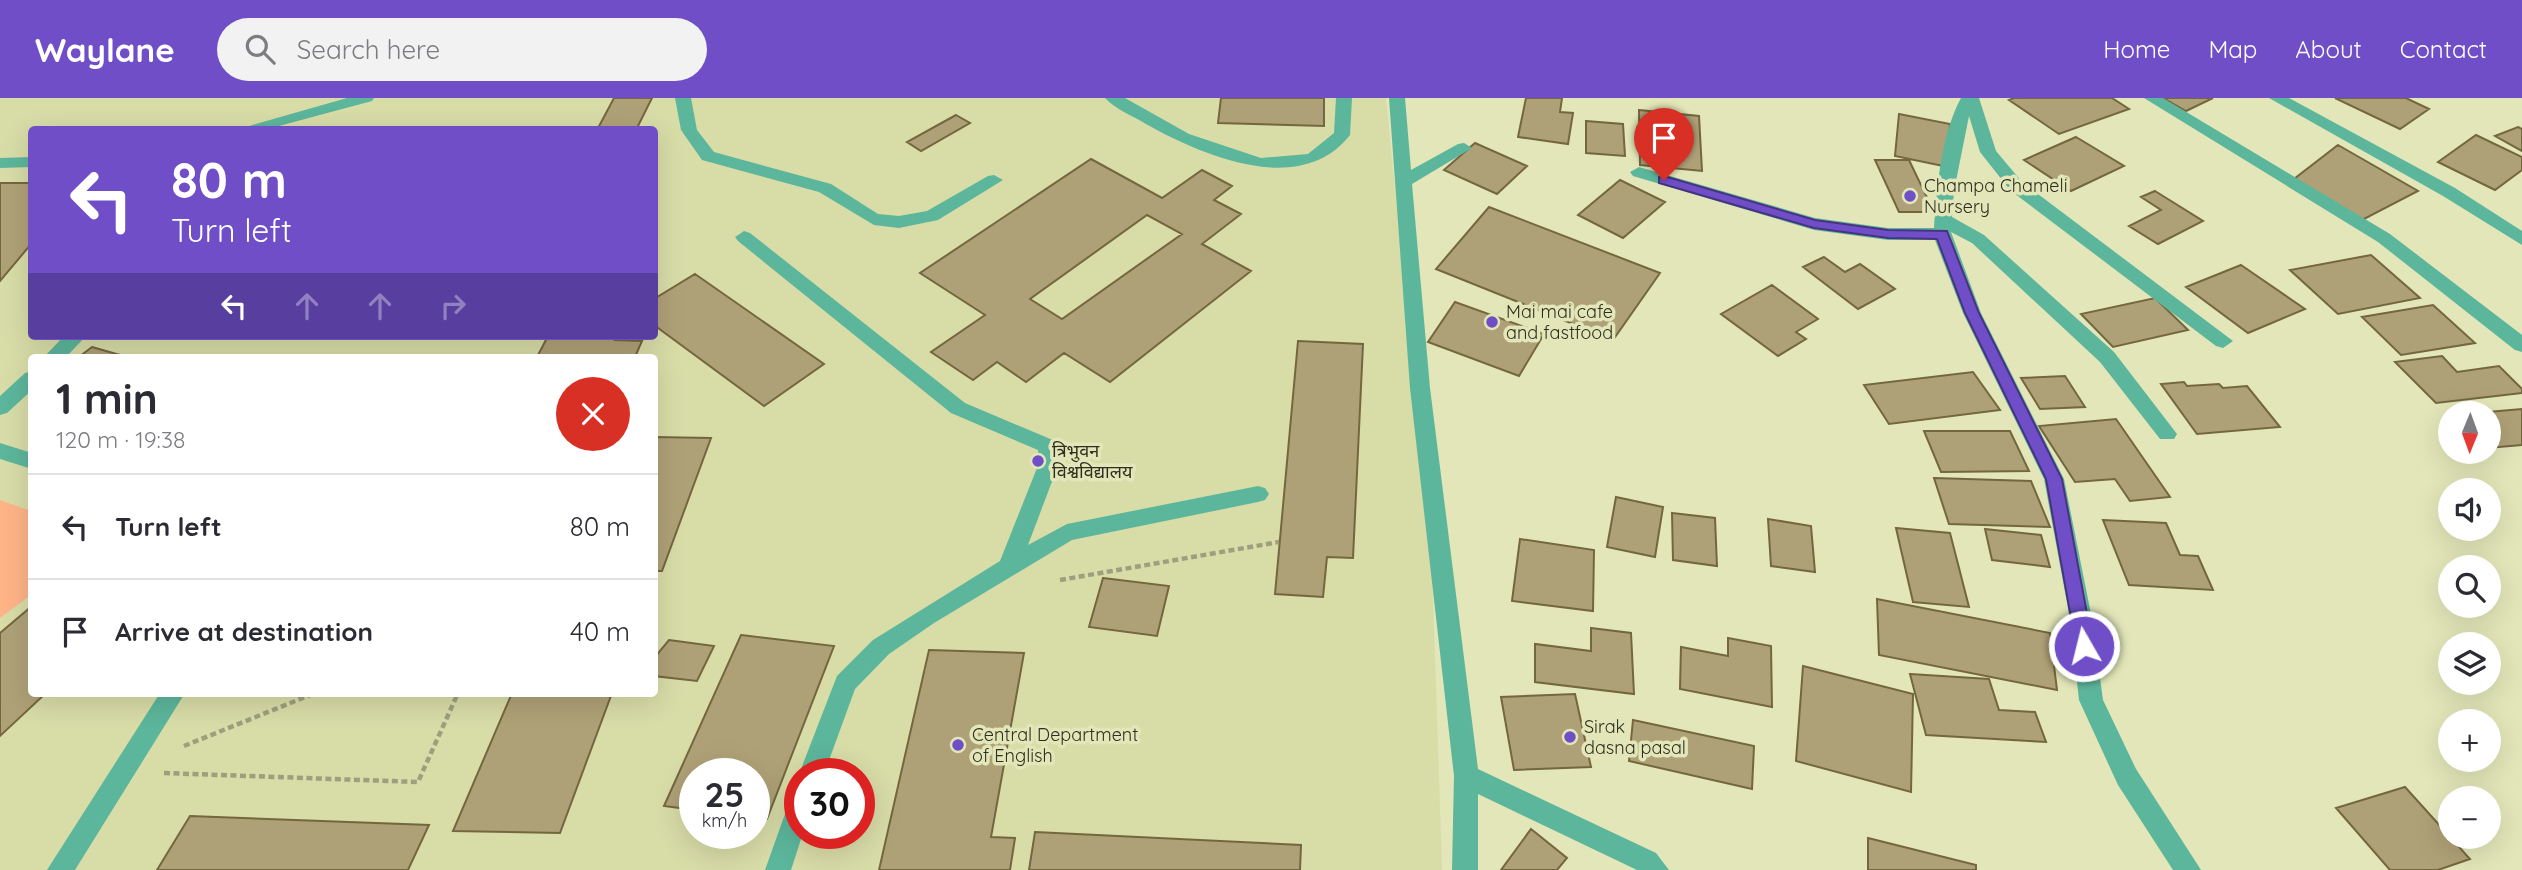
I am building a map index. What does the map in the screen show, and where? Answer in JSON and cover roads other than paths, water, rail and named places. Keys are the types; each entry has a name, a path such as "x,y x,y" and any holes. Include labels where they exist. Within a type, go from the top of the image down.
{"street":[{"path":"258,126 366,98"},
{"path":"683,98 684,119 693,142 708,156 825,188 874,219 899,222 932,216 994,180"},
{"path":"1113,98 1183,138 1259,163 1312,159 1342,135 1344,98"},
{"path":"1397,98 1406,180 1420,388 1466,776 1465,870"},
{"path":"1970,98 1958,126 1945,191 1943,227 1972,313 2054,479 2081,619 2091,700 2127,777 2188,870"},
{"path":"1970,98 1988,152 2016,186 2222,341"},
{"path":"2152,98 2384,238 2522,345"},
{"path":"2277,98 2449,192 2522,239"},
{"path":"1406,180 1464,148"},
{"path":"0,163 28,162"},
{"path":"1639,172 1814,224 1888,234 1943,227 1978,239 2106,356 2167,434"},
{"path":"744,237 958,408 1048,446 1049,463 1009,567"},
{"path":"57,354 72,340"},
{"path":"0,408 28,382"},
{"path":"0,451 28,460"},
{"path":"817,758 845,682 881,647 926,616 1067,533 1258,494"},
{"path":"60,870 170,697"},
{"path":"1466,776 1647,862 1656,870"},
{"path":"778,870 785,849"}],"place":[{"name":"Champa Chameli Nursery","path":"1910,196"},
{"name":"Mai mai cafe and fastfood","path":"1492,322"},
{"name":"त्रिभुवन विश्वविद्यालय","path":"1038,461"},
{"name":"Sirak dasna pasal","path":"1570,737"},
{"name":"Central Department of English","path":"958,745"}]}
